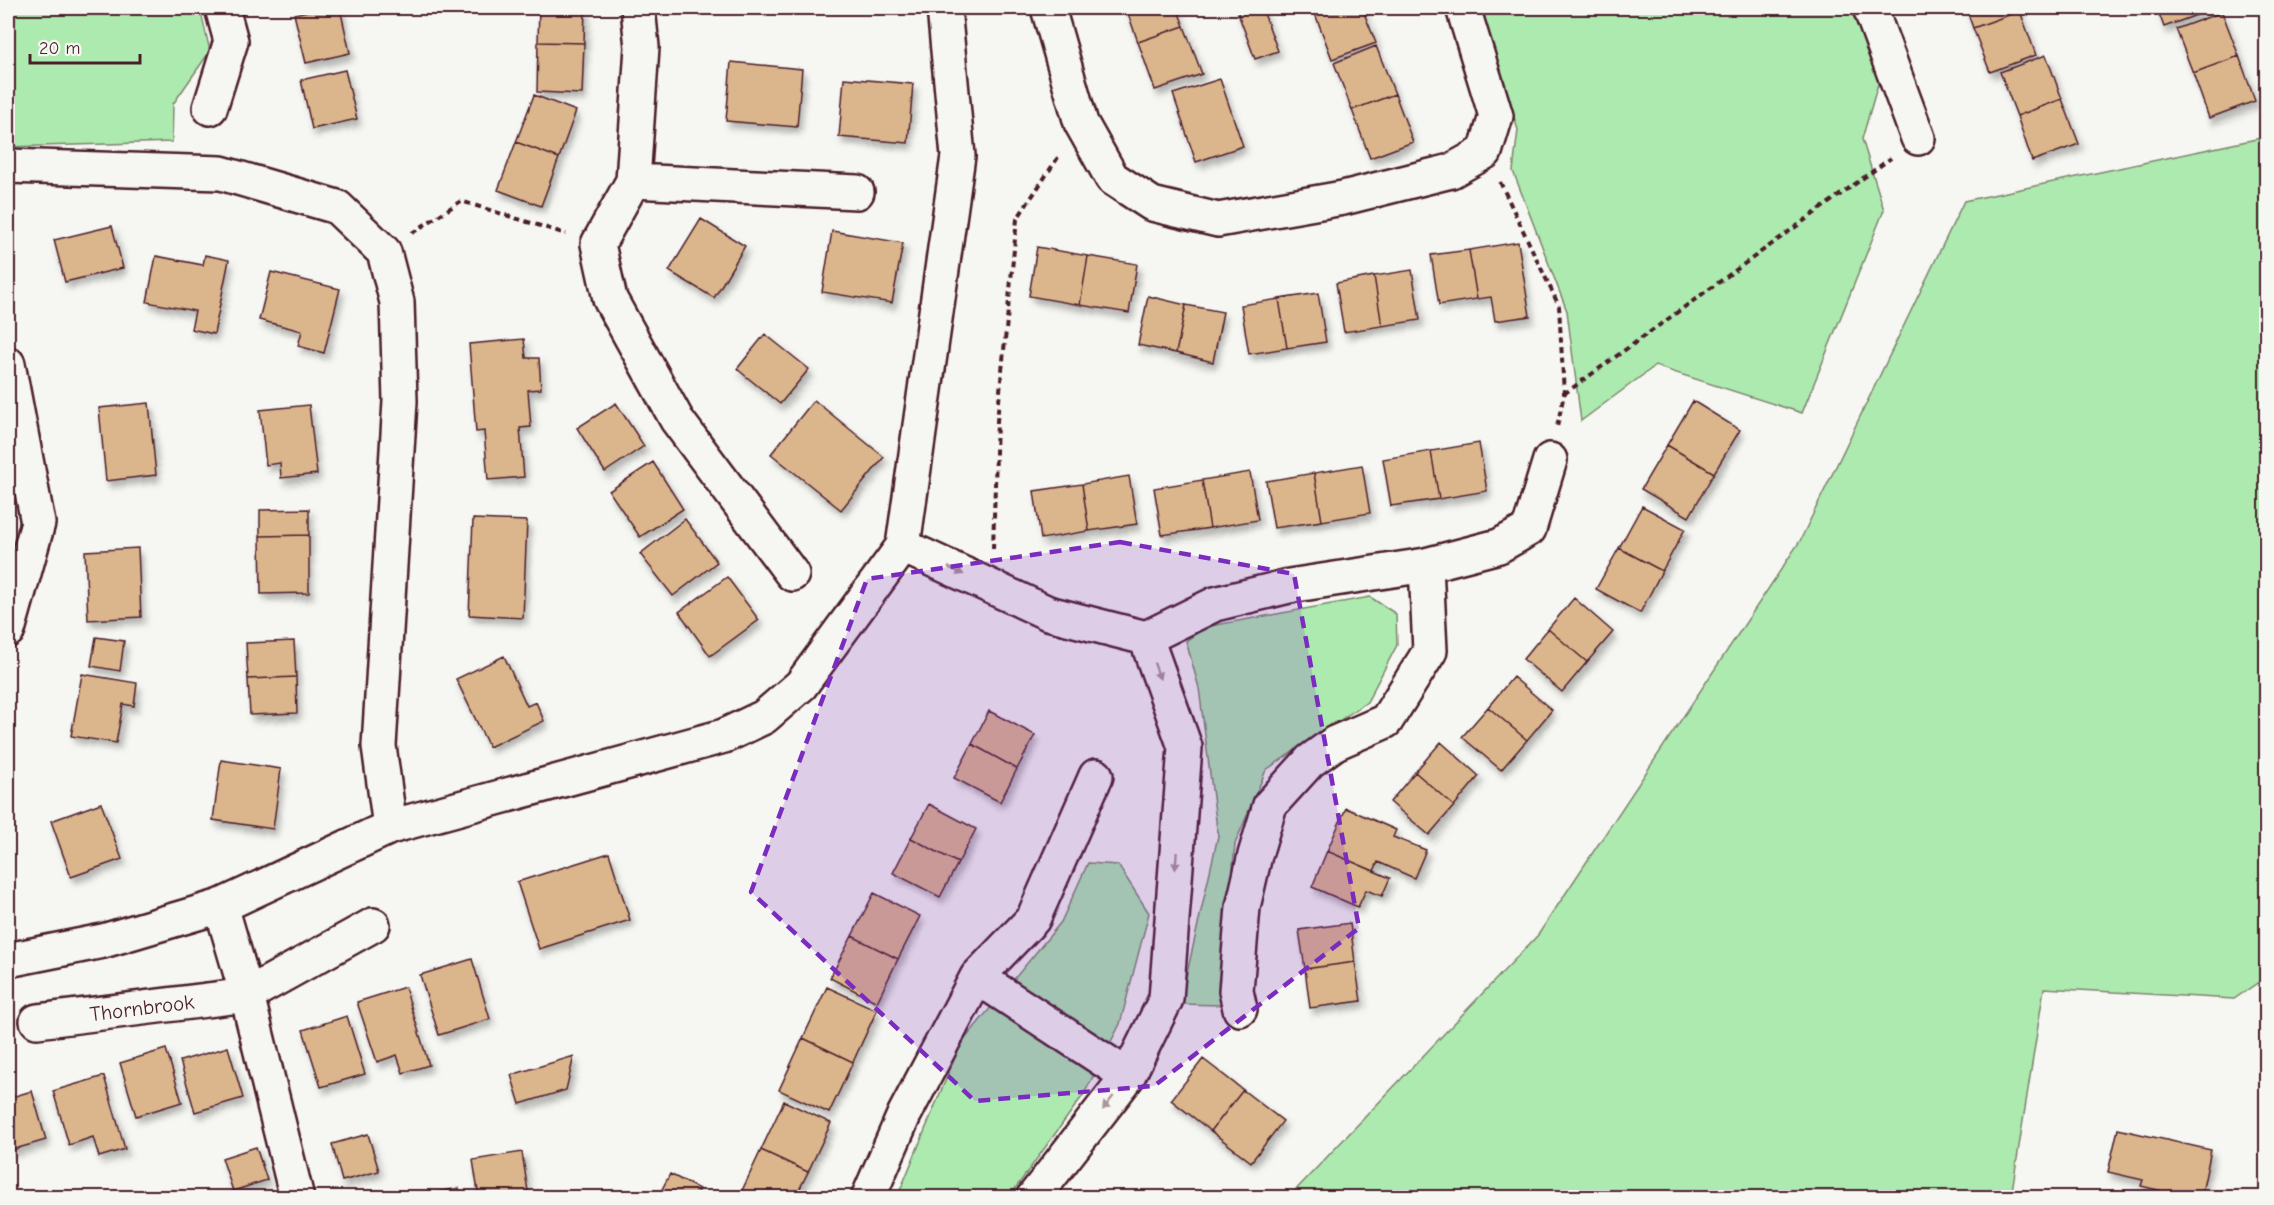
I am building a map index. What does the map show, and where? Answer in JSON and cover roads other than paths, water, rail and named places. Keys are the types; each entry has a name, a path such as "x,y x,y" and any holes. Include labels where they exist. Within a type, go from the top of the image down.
{"street":[{"path":"210,108 231,41 222,8"},
{"path":"638,8 642,47 633,181 598,244 610,299 677,420 792,574"},
{"path":"8,960 103,941 221,906 390,827 724,736 764,717 801,685 903,546 958,156 944,8"},
{"path":"1048,8 1081,123 1112,178 1152,204 1218,220 1343,198 1451,171 1485,152 1496,116 1463,8"},
{"path":"1870,8 1918,138"},
{"path":"8,165 221,173 337,207 384,252 397,302 400,401 379,746 390,827"},
{"path":"633,181 857,192"},
{"path":"8,364 38,523 8,630"},
{"path":"903,546 1048,613 1146,638 1215,604 1289,586 1426,566 1499,546 1528,530 1550,460"},
{"path":"1240,1009 1236,992 1243,907 1255,855 1270,806 1310,760 1335,744 1386,721 1430,651 1426,566"},
{"path":"1033,1197 1128,1076 1166,999 1185,747 1146,638"},
{"path":"868,1197 904,1115 977,977 1034,919 1096,776"},
{"path":"221,906 247,995 297,1197"},
{"name":"Thornbrook","path":"37,1021 247,995 373,926"},
{"path":"977,977 1128,1076"}]}
